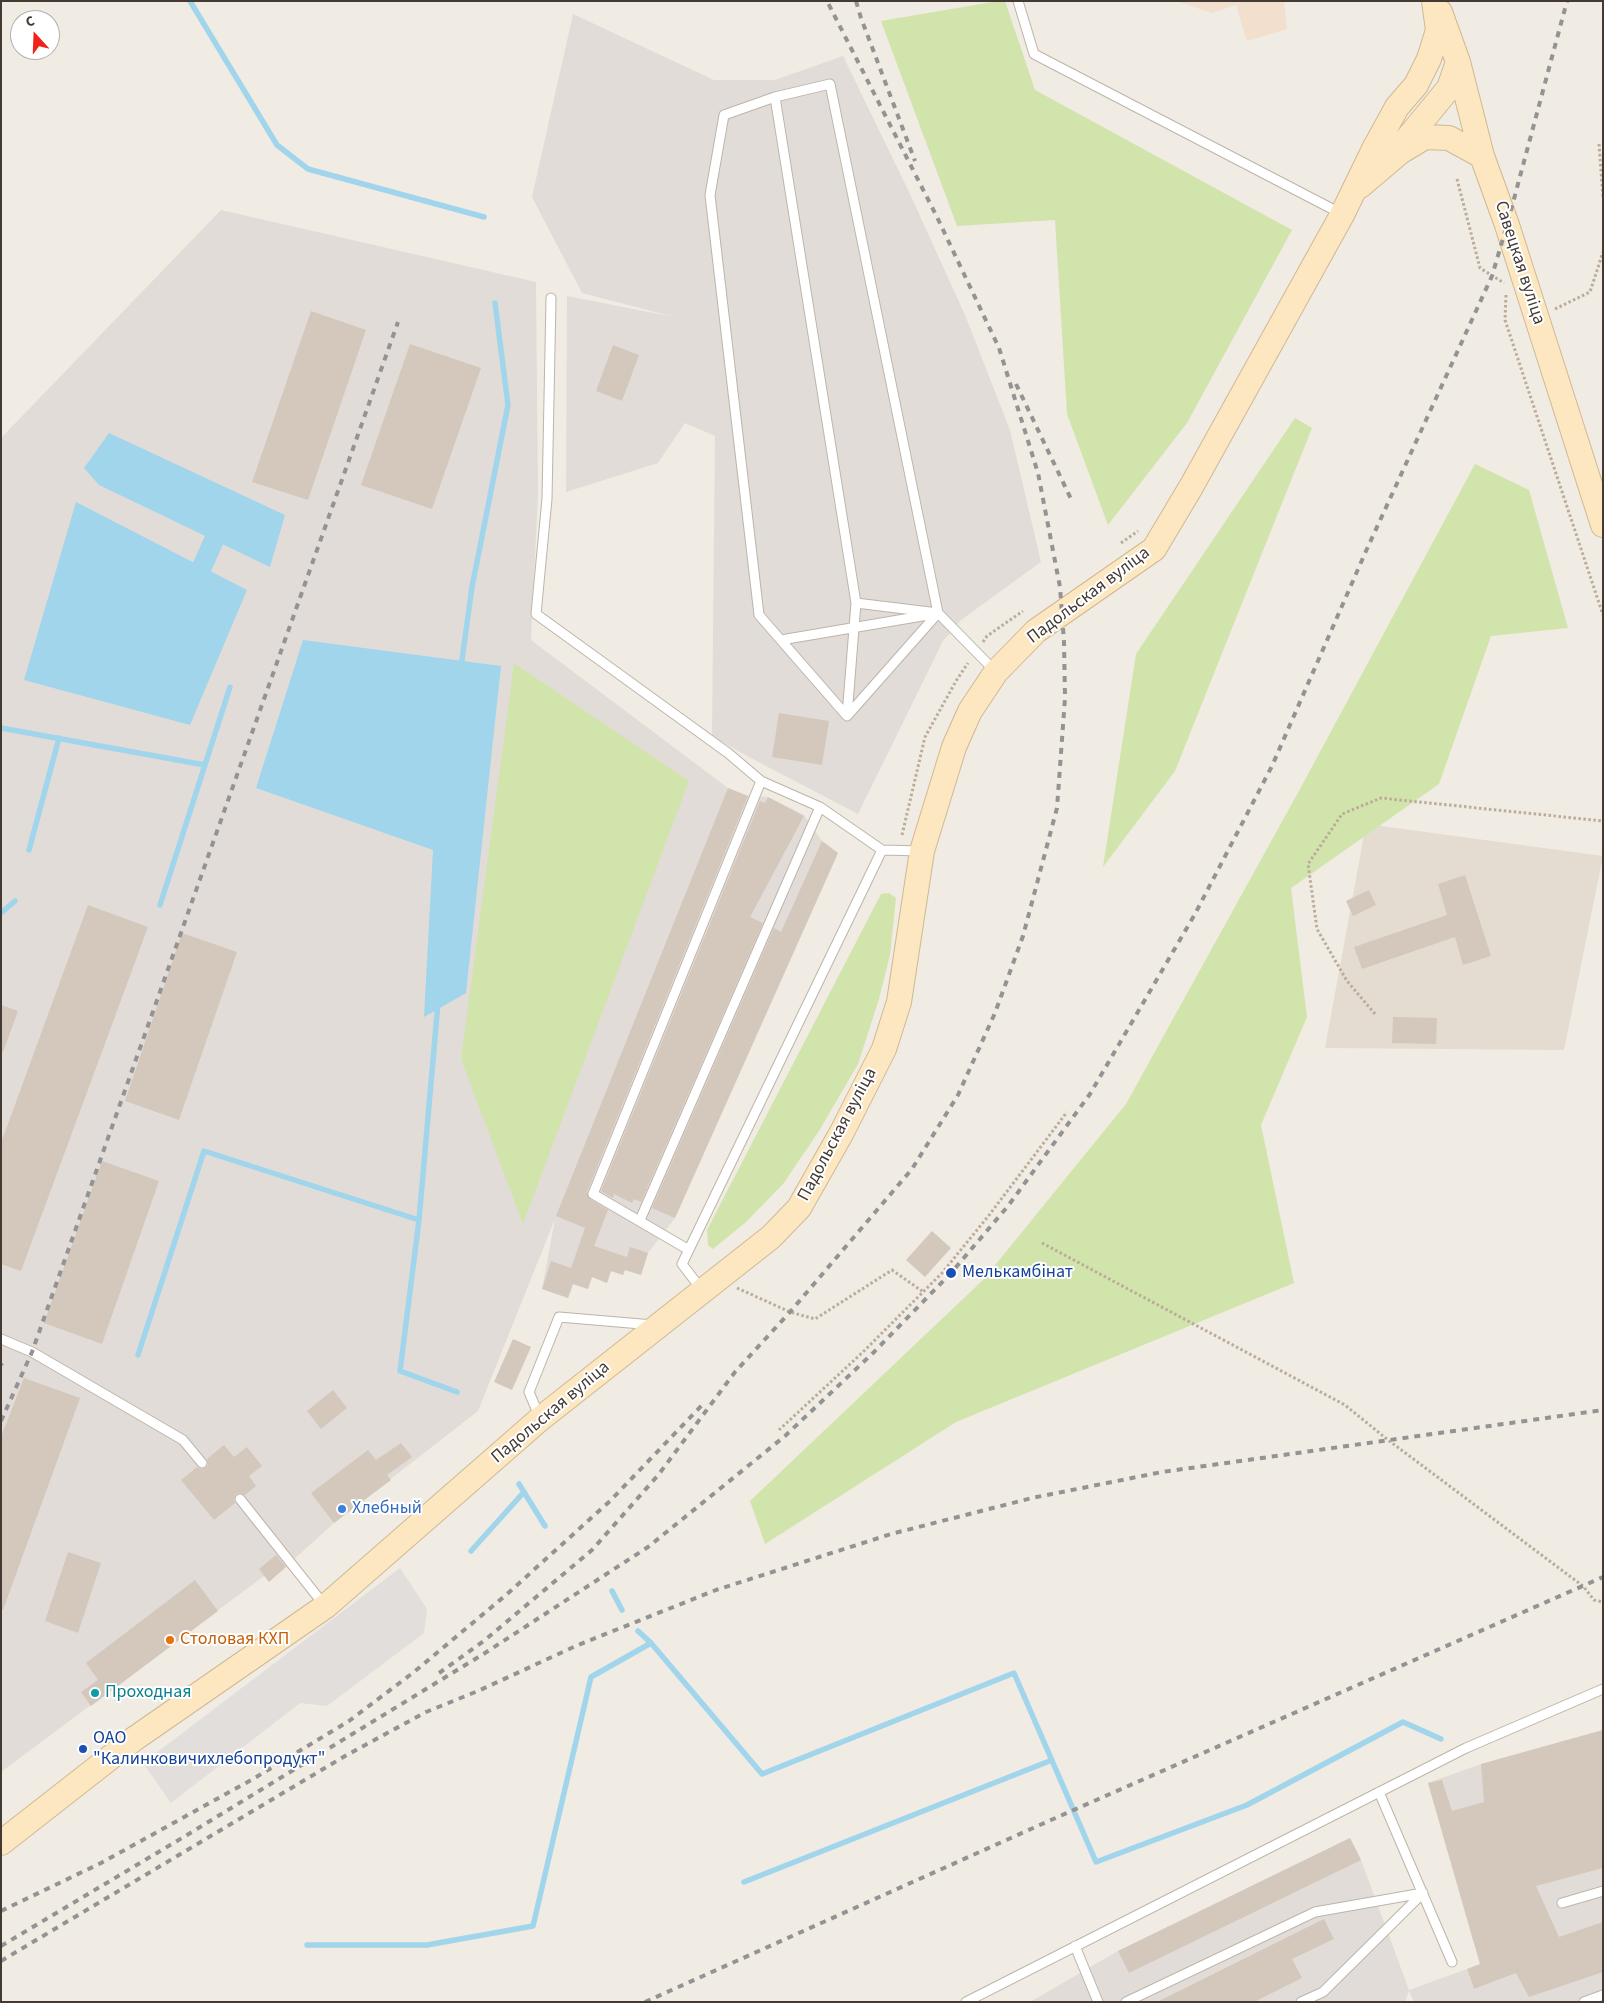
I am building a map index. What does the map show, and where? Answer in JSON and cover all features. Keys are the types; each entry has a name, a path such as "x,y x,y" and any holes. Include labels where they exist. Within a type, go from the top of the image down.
{"main road":[{"name":"Падольская вуліца","path":"1,1843 134,1739 326,1606 540,1418 771,1237 799,1208 842,1132 884,1049 899,1002 910,851 970,711 996,672 1036,631 1154,549 1191,487 1354,193 1374,149 1397,107 1416,85 1429,59 1438,30 1435,1"},
{"name":"Савецкая вуліца","path":"1435,1 1458,62 1482,156 1508,226 1603,525"},
{"path":"1384,165 1449,88 1458,62"},
{"path":"1397,107 1413,96 1432,88 1449,88 1461,96 1472,115"},
{"name":"Падольская вуліца","path":"1354,193 1400,152 1425,137 1449,138 1482,156"}],"lane":[{"path":"1018,1 1034,54 1342,214"},
{"path":"847,716 759,614 710,195 724,114 775,97 830,84 938,613 996,672"},
{"path":"775,97 856,603 847,716"},
{"path":"551,298 547,500 536,614 728,753 761,781 820,807 882,850 910,851"},
{"path":"856,603 938,613"},
{"path":"781,640 938,613"},
{"path":"847,716 938,613"},
{"path":"689,1250 593,1194 761,781"},
{"path":"640,1220 820,807"},
{"path":"710,1285 682,1264 882,850"},
{"path":"540,1418 529,1392 559,1317 659,1325"},
{"path":"1,1339 32,1352 183,1440 202,1462"},
{"path":"240,1499 326,1606"},
{"path":"966,2002 1466,1748 1603,1689"},
{"path":"1379,1792 1452,1962"},
{"path":"1562,1903 1603,1891"},
{"path":"1126,2002 1315,1912 1423,1894"},
{"path":"1301,2002 1323,1992 1423,1894"},
{"path":"1075,1946 1098,2002"},
{"path":"1584,2002 1603,1996"}],"path":[{"path":"1599,144 1603,197"},
{"path":"1457,179 1480,268 1506,285"},
{"path":"1537,319 1590,292 1603,252"},
{"path":"1506,294 1505,320 1603,615"},
{"path":"1115,548 1138,531 1144,524"},
{"path":"910,851 925,737 956,681 986,636 1028,609"},
{"path":"1375,1014 1347,981 1317,929 1308,864 1342,814 1381,798 1603,821"},
{"path":"779,1430 863,1352 942,1272 990,1214 1066,1112"},
{"path":"1042,1243 1345,1405 1388,1440 1583,1586 1594,1600 1603,1602"},
{"path":"710,1285 815,1319 892,1270 922,1291"}],"shaded area":[{"path":"1176,1 1284,1 1287,29 1247,41 1236,5 1212,13"},
{"path":"573,14 714,80 775,80 843,56 910,194 965,315 1010,430 1041,562 961,620 943,641 858,814 712,736 715,436 685,423 658,463 566,492 567,296 674,317 582,293 532,197"},
{"path":"221,210 536,282 538,495 531,640 728,788 745,795 768,797 804,815 822,841 838,853 675,1218 648,1253 641,1275 625,1270 623,1275 611,1271 607,1283 592,1277 588,1289 573,1284 568,1298 542,1289 555,1219 478,1411 334,1523 269,1582 264,1576 1,1772 1,438"},
{"path":"1366,824 1603,856 1564,1050 1325,1048"},
{"path":"400,1568 427,1609 424,1633 327,1706 300,1703 171,1803 143,1763"},
{"path":"1603,1730 1603,2002 1414,2002 1409,1991 1405,2002 1030,2002 1118,1951 1350,1838 1361,1860 1409,1990 1467,1969 1474,1989 1497,1980 1488,1961 1473,1941 1428,1783 1481,1764"}],"green space":[{"path":"1005,1 1035,90 1292,230 1187,423 1108,525 1067,414 1055,220 957,226 881,21"},
{"path":"1295,418 1312,428 1175,771 1103,867 1136,654"},
{"path":"1475,464 1529,490 1568,628 1491,636 1439,784 1291,888 1307,1017 1261,1125 1294,1283 956,1422 765,1544 750,1501 983,1280 1126,1104 1300,789"},
{"path":"514,663 689,781 523,1224 461,1059"},
{"path":"889,893 896,898 890,955 879,999 858,1064 819,1131 783,1184 746,1222 713,1249 708,1245 707,1230 881,894"}],"water":[{"path":"109,433 285,515 270,567 99,485 84,468"},
{"path":"76,502 247,590 190,725 24,680"},
{"path":"303,640 501,666 466,993 424,1017 433,850 256,788"}],"building":[{"path":"311,311 366,330 308,500 252,482"},
{"path":"410,344 481,368 432,509 361,485"},
{"path":"613,345 639,355 622,401 596,391"},
{"path":"779,713 829,721 822,765 772,757"},
{"path":"728,788 748,796 587,1192 590,1199 608,1210 594,1246 627,1257 630,1247 648,1253 641,1275 625,1270 623,1275 611,1271 607,1283 592,1277 588,1289 573,1284 568,1298 542,1289 551,1261 571,1268 585,1228 556,1216"},
{"path":"768,797 804,816 750,917 763,923 641,1202 634,1199 632,1203 614,1194 613,1198 601,1191 760,801 765,803"},
{"path":"822,841 838,853 675,1218 652,1208 774,928 781,932"},
{"path":"1465,875 1491,956 1463,965 1455,937 1362,969 1354,947 1447,915 1438,884"},
{"path":"1369,890 1376,905 1353,916 1346,901"},
{"path":"88,905 148,927 21,1271 1,1264 1,1143"},
{"path":"182,933 237,952 179,1120 125,1101"},
{"path":"1,1005 18,1011 3,1052 1,1051"},
{"path":"1393,1017 1437,1018 1436,1044 1392,1043"},
{"path":"102,1161 159,1181 102,1344 44,1323"},
{"path":"932,1231 951,1248 925,1277 906,1260"},
{"path":"513,1339 531,1347 512,1390 494,1382"},
{"path":"24,1378 80,1398 3,1610 1,1609 1,1437"},
{"path":"333,1390 347,1408 321,1429 307,1411"},
{"path":"401,1443 412,1457 387,1475 391,1480 334,1523 311,1493 368,1450 376,1460"},
{"path":"224,1445 234,1457 247,1447 262,1466 249,1476 256,1486 245,1495 236,1494 235,1503 214,1520 181,1480 197,1467 200,1469 206,1468 208,1465 207,1459"},
{"path":"68,1552 101,1563 78,1633 45,1621"},
{"path":"276,1555 286,1567 269,1582 259,1569"},
{"path":"195,1580 218,1611 91,1706 81,1692 98,1680 86,1663"},
{"path":"1603,1730 1603,1868 1536,1886 1559,1937 1603,1922 1603,1972 1529,1997 1516,1973 1474,1989 1467,1969 1480,1964 1428,1783 1442,1780 1452,1811 1484,1802 1481,1764"},
{"path":"1350,1838 1361,1860 1129,1973 1118,1951"},
{"path":"1324,1919 1334,1939 1292,1959 1302,1978 1254,2002 1157,2002"}],"waterway":[{"path":"190,1 277,145 308,169 484,217"},
{"path":"461,667 472,587 508,405 495,303"},
{"path":"202,567 214,540"},
{"path":"160,905 230,687"},
{"path":"1,728 205,765"},
{"path":"29,850 59,738"},
{"path":"1,913 15,901"},
{"path":"438,1003 419,1220 400,1371 457,1392"},
{"path":"138,1355 204,1151 419,1220"},
{"path":"519,1484 545,1526"},
{"path":"471,1551 524,1492"},
{"path":"612,1591 622,1610"},
{"path":"638,1631 651,1643 762,1774 1014,1673 1096,1862 1247,1805 1403,1722 1441,1739"},
{"path":"307,1945 427,1945 533,1926 591,1677 651,1643"},
{"path":"744,1882 1052,1760"}],"railway":[{"path":"439,1673 485,1640 592,1550 659,1474 735,1372 790,1312 912,1169 958,1095 995,1013 1023,936 1057,808 1065,698 1064,642 1060,587 1038,473 999,348 937,217 827,1"},
{"path":"856,1 915,161"},
{"path":"1,1946 485,1653 648,1547 785,1436 873,1353 951,1273 1008,1206 1090,1094 1195,914 1272,766 1366,551 1492,276 1567,1"},
{"path":"1,1421 32,1352 398,322"},
{"path":"1016,384 1072,501"},
{"path":"1,1911 101,1863 253,1779 349,1721 414,1672 506,1595 610,1501 705,1402"},
{"path":"1,1961 345,1756 426,1712 478,1691 578,1645 716,1590 891,1534 1032,1498 1162,1472 1603,1410"},
{"path":"645,2002 1051,1820 1603,1577"}],"place":[{"name":"Мелькамбінат","path":"951,1273"},
{"name":"Хлебный","path":"342,1509"},
{"name":"Столовая КХП","path":"170,1640"},
{"name":"Проходная","path":"95,1693"},
{"name":"ОАО \"Калинковичихлебопродукт\"","path":"83,1749"}]}
